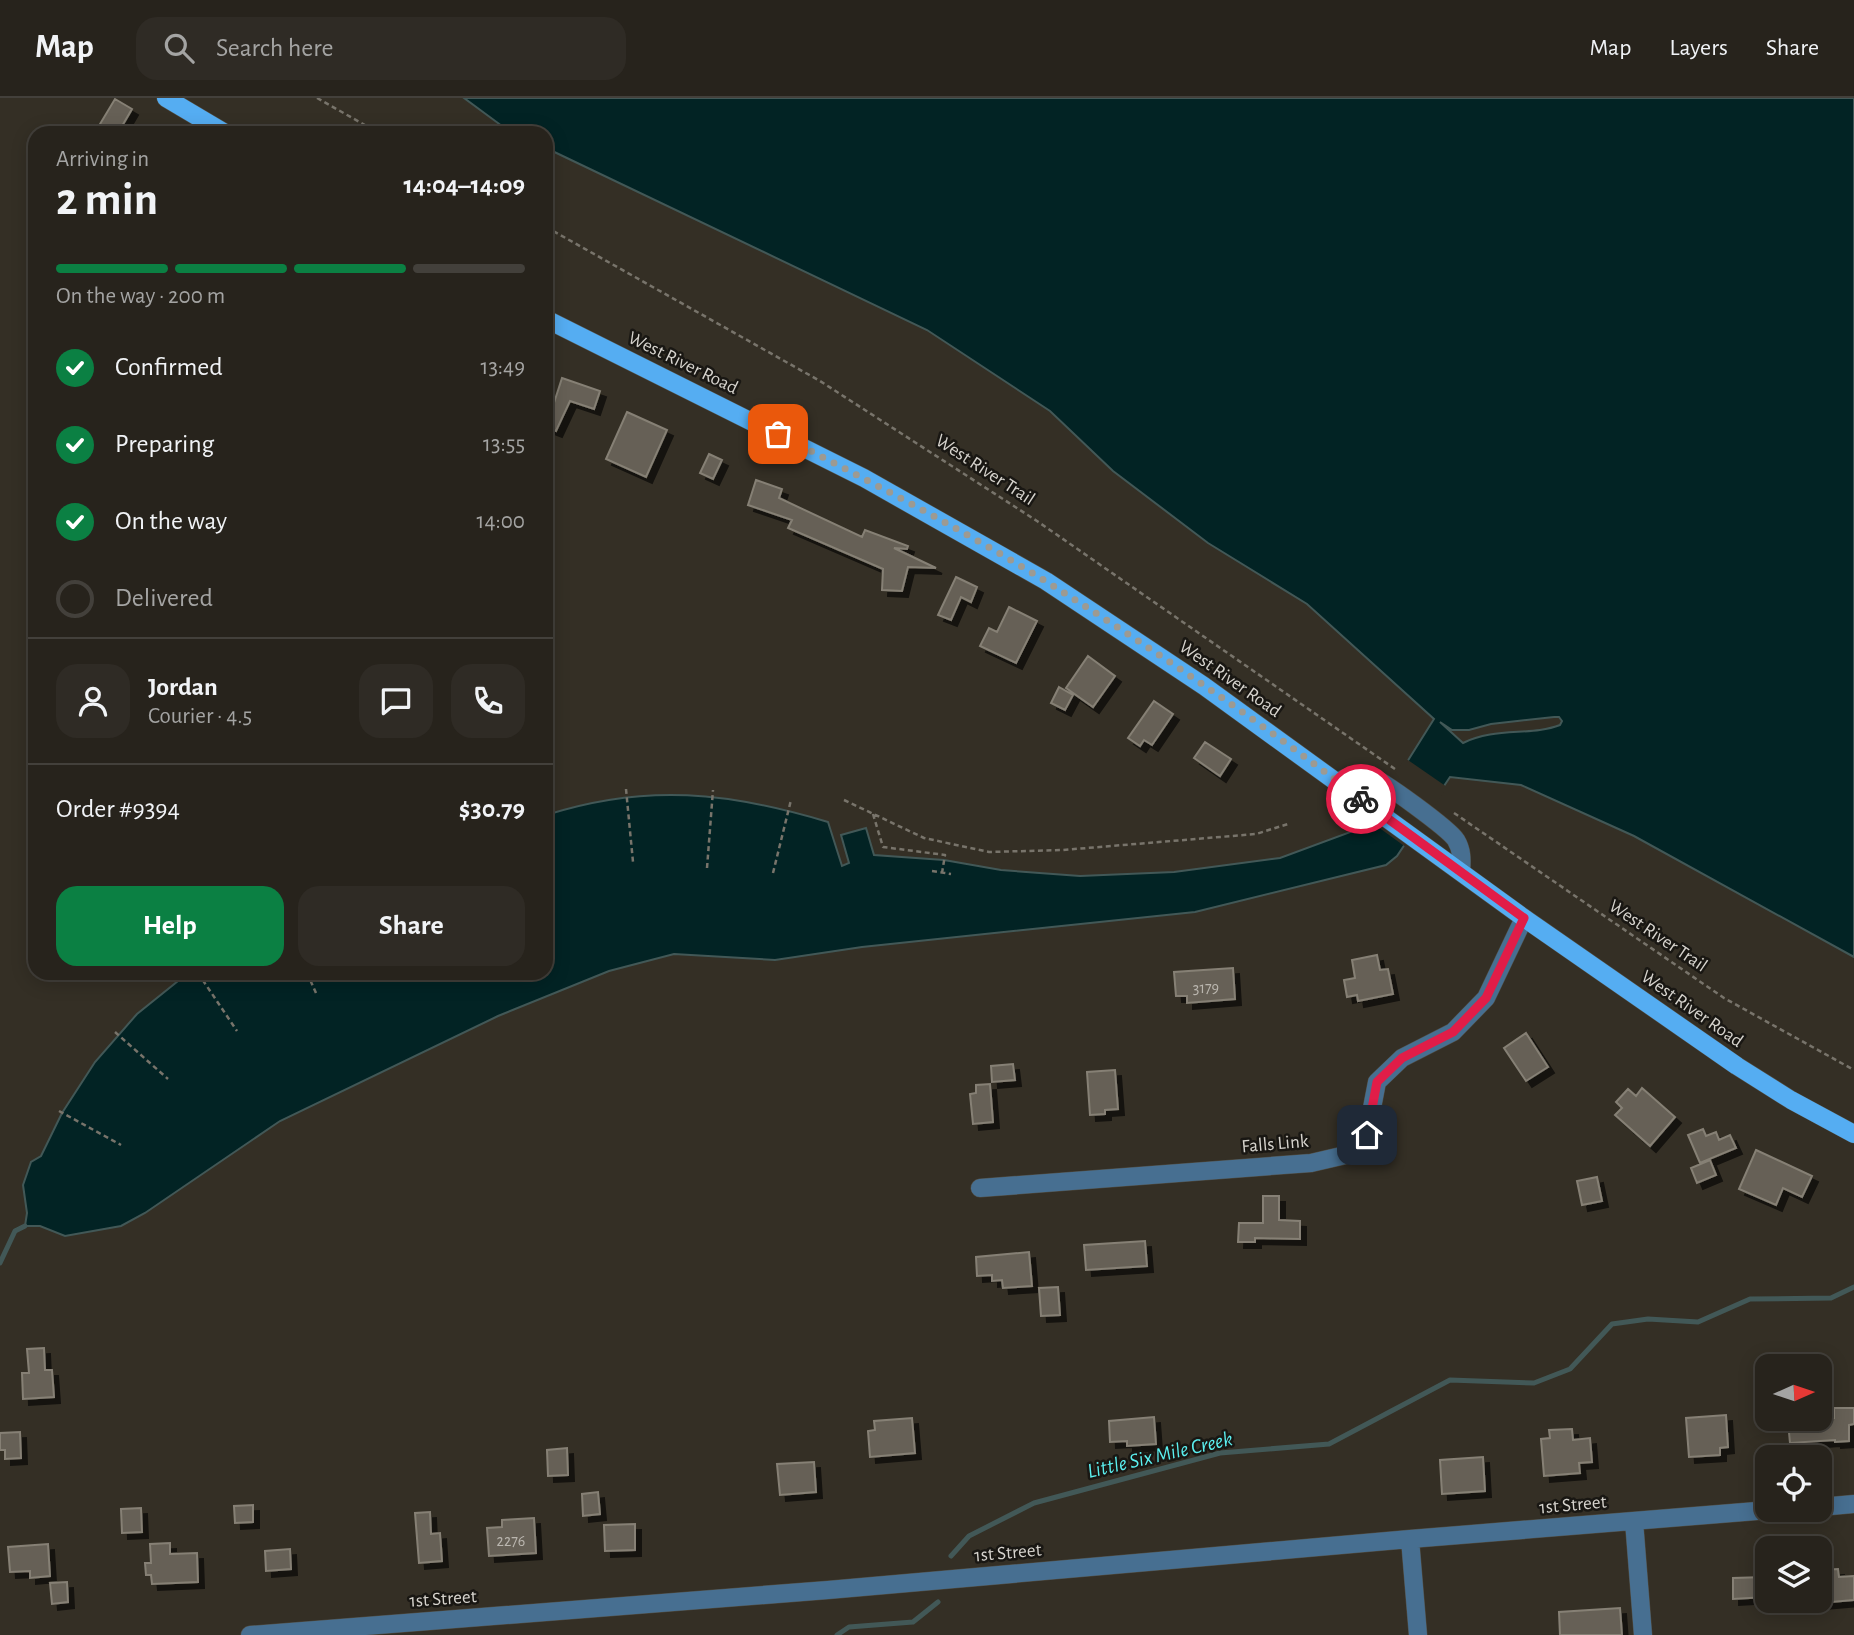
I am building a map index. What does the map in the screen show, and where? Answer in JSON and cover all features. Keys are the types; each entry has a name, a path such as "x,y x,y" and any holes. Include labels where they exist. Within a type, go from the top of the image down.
{"main road":[{"path":"166,98 213,126"},
{"name":"West River Road","path":"553,322 864,478 1035,575 1204,685 1524,918 1737,1066 1791,1100 1854,1134"}],"street":[{"path":"1338,782 1352,775 1365,775 1449,820 1462,853 1461,871"},
{"name":"Falls Link","path":"980,1188 1311,1163 1354,1153 1367,1135 1377,1082 1402,1058 1453,1032 1486,998 1524,918"},
{"path":"1832,1506 1854,1504"},
{"name":"1st Street","path":"250,1635 842,1589 1755,1511"},
{"path":"1634,1521 1643,1635"},
{"path":"1410,1539 1418,1635"}],"path":[{"path":"317,98 367,126"},
{"name":"West River Trail","path":"553,230 831,389 1037,521 1390,766"},
{"path":"626,789 634,862"},
{"path":"707,868 713,790"},
{"path":"773,873 791,800"},
{"path":"844,800 925,838 989,852 1063,850 1256,834 1288,824"},
{"path":"873,812 883,847 945,855 942,873"},
{"name":"West River Trail","path":"1449,820 1724,998 1854,1070"},
{"path":"932,871 951,874"},
{"path":"203,980 237,1031"},
{"path":"310,980 316,993"},
{"path":"115,1032 167,1079"},
{"path":"59,1111 121,1145"}],"water":[{"path":"464,98 1854,98 1854,957 1634,836 1521,785 1450,777 1397,856 1386,865 1195,912 862,947 775,960 674,954 609,971 498,1016 280,1121 145,1213 121,1226 65,1236 40,1226 25,1226 27,1213 23,1185 31,1162 41,1156 62,1113 95,1062 137,1014 179,980 553,980 553,813 618,798 687,795 722,798 828,822 842,866 849,863 841,835 866,828 874,855 944,860 1001,870 1080,876 1174,872 1280,858 1356,830 1385,797 1434,719 1307,604 1208,543 1113,471 1050,411 927,330 553,151 553,126 502,126","holes":["1559,717 1562,721 1560,725 1549,728 1487,735 1463,743 1440,722 1452,730 1469,730 1491,724"]}],"pier":[{"path":"1405,758 1447,787 1407,848 1363,816 1382,795"}],"building":[{"path":"115,99 132,109 122,126 100,124"},
{"path":"562,378 600,391 594,409 570,401 556,431 553,430 553,406"},
{"path":"627,412 667,430 646,477 606,459"},
{"path":"709,454 722,460 713,479 700,473"},
{"path":"756,480 782,489 779,498 862,537 865,530 908,546 907,549 894,548 936,568 908,567 902,591 882,590 883,569 788,528 792,520 748,505"},
{"path":"956,577 977,587 971,602 961,597 951,620 938,615"},
{"path":"1009,607 1037,621 1016,663 980,646 989,628 997,632"},
{"path":"1088,656 1115,676 1093,707 1066,688"},
{"path":"1059,687 1073,695 1065,710 1051,703"},
{"path":"1154,701 1173,714 1152,745 1144,740 1140,746 1128,738"},
{"path":"1205,742 1231,759 1220,776 1194,758"},
{"path":"1377,955 1380,970 1388,969 1393,994 1358,1001 1357,995 1347,997 1344,980 1355,978 1352,960"},
{"path":"1233,968 1235,999 1187,1003 1187,996 1176,996 1174,972"},
{"path":"1526,1033 1548,1067 1526,1081 1504,1048"},
{"path":"1013,1064 1015,1080 992,1082 991,1066"},
{"path":"1115,1070 1118,1109 1105,1110 1105,1114 1090,1115 1087,1072"},
{"path":"990,1084 993,1122 973,1124 970,1094 976,1093 976,1085"},
{"path":"1642,1088 1675,1117 1650,1146 1615,1115 1622,1108 1616,1102 1628,1089 1636,1096"},
{"path":"1703,1129 1706,1136 1716,1132 1719,1140 1730,1135 1736,1148 1700,1163 1688,1135"},
{"path":"1756,1150 1812,1176 1802,1197 1783,1188 1776,1205 1739,1189"},
{"path":"1710,1160 1716,1175 1697,1183 1691,1168"},
{"path":"1597,1177 1602,1201 1582,1205 1577,1181"},
{"path":"1263,1196 1279,1196 1279,1220 1300,1221 1300,1239 1255,1238 1255,1242 1238,1242 1239,1223 1263,1223"},
{"path":"1145,1241 1147,1266 1086,1270 1084,1245"},
{"path":"1029,1252 1032,1286 1003,1288 1002,1280 992,1281 992,1275 977,1276 976,1257"},
{"path":"1058,1287 1060,1315 1041,1316 1039,1288"},
{"path":"44,1348 45,1370 52,1370 54,1397 23,1399 22,1373 29,1373 27,1349"},
{"path":"1834,1408 1854,1408 1854,1424 1849,1425 1849,1441 1790,1443 1789,1432 1832,1432"},
{"path":"1726,1415 1728,1447 1720,1448 1720,1455 1689,1457 1686,1418"},
{"path":"1154,1417 1156,1444 1127,1446 1127,1441 1110,1442 1109,1421"},
{"path":"912,1418 915,1453 870,1457 868,1431 875,1430 874,1421"},
{"path":"1572,1429 1573,1440 1590,1438 1592,1462 1579,1463 1580,1473 1544,1476 1541,1439 1550,1438 1549,1430"},
{"path":"20,1432 21,1458 5,1459 5,1450 0,1450 0,1433"},
{"path":"567,1448 568,1475 548,1476 547,1450"},
{"path":"1483,1457 1485,1491 1442,1494 1440,1460"},
{"path":"814,1462 816,1492 780,1495 777,1464"},
{"path":"598,1492 600,1514 583,1516 582,1494"},
{"path":"253,1505 253,1522 235,1523 234,1506"},
{"path":"141,1508 142,1532 122,1533 121,1509"},
{"path":"430,1512 431,1534 440,1533 442,1561 419,1563 415,1513"},
{"path":"534,1518 536,1553 489,1556 487,1528 502,1527 502,1520"},
{"path":"635,1524 635,1550 605,1551 604,1525"},
{"path":"170,1543 170,1554 197,1553 198,1582 152,1584 151,1575 146,1575 145,1563 151,1563 150,1544"},
{"path":"48,1544 50,1576 30,1578 30,1571 10,1572 8,1547"},
{"path":"290,1549 291,1569 266,1571 265,1551"},
{"path":"1832,1569 1838,1569 1839,1577 1854,1576 1854,1600 1832,1602"},
{"path":"1755,1577 1755,1598 1733,1599 1733,1578"},
{"path":"67,1582 68,1602 52,1604 50,1583"},
{"path":"1620,1608 1622,1635 1560,1635 1559,1612"}],"waterway":[{"path":"0,1263 15,1231 25,1226"},
{"name":"Little Six Mile Creek","path":"951,1556 969,1536 1034,1503 1220,1453 1329,1444 1450,1380 1534,1383 1570,1369 1612,1324 1648,1319 1698,1322 1750,1299 1831,1298 1854,1287"},
{"name":"Little Six Mile Creek","path":"837,1635 849,1627 913,1622 938,1602"}],"way so far":[{"path":"778,434 864,478 1045,581 1204,685 1361,799"}],"route":[{"path":"1361,799 1524,918 1486,998 1453,1032 1402,1058 1377,1082 1367,1135"}]}
